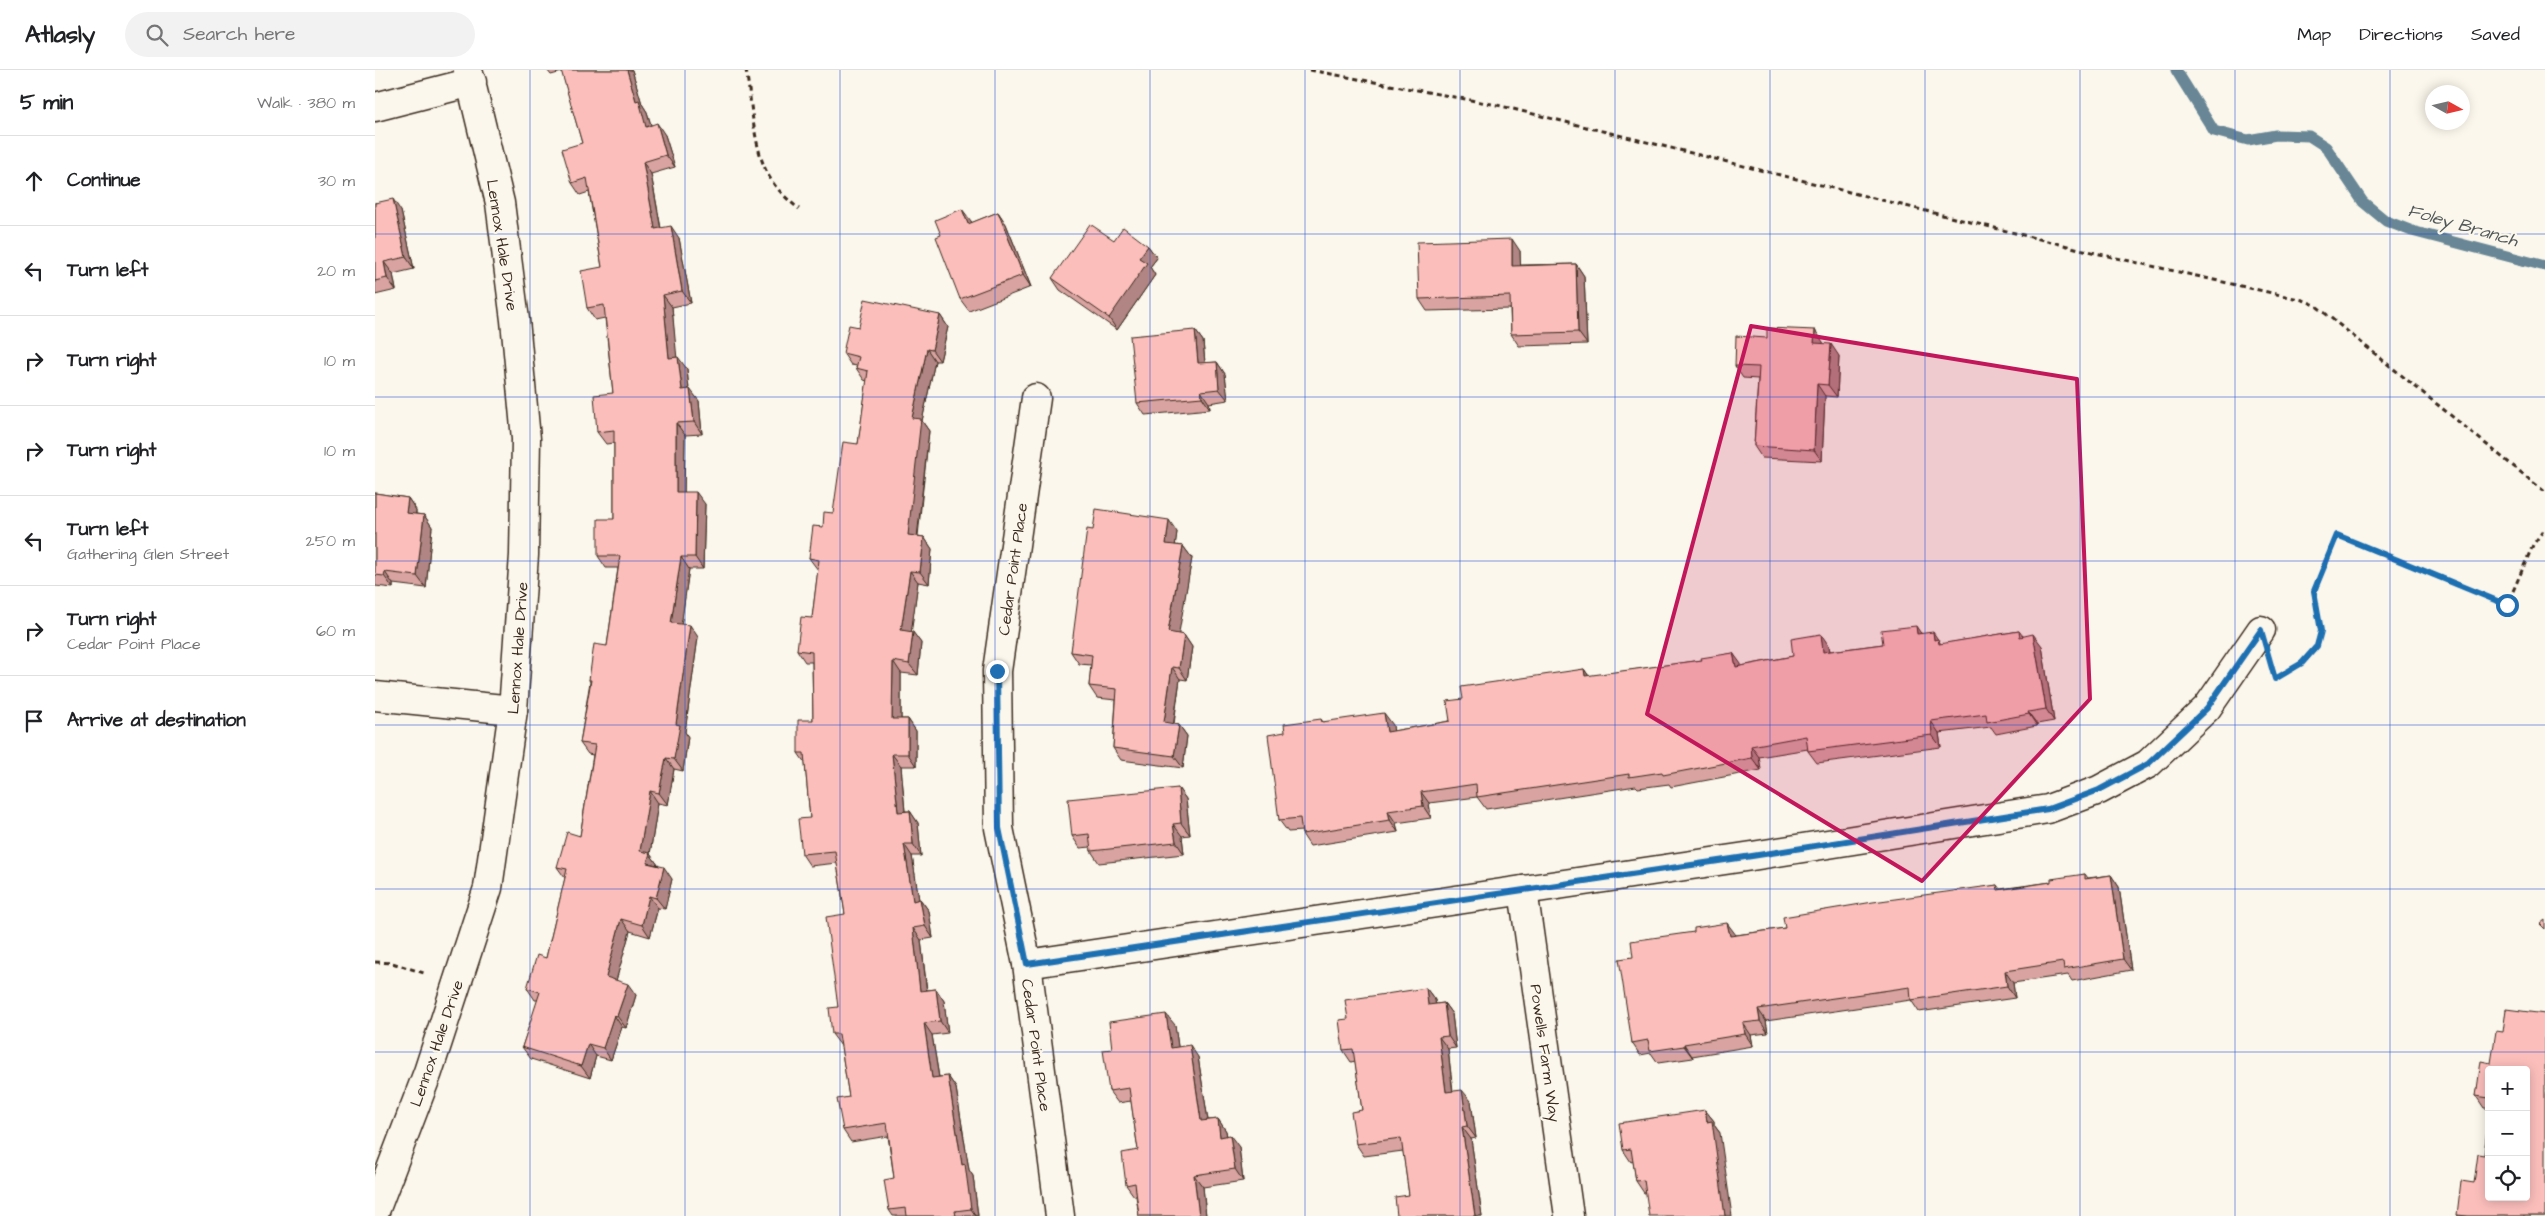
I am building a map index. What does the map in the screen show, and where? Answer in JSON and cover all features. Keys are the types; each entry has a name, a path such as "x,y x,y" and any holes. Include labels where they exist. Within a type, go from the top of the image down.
{"street":[{"path":"375,107 470,76"},
{"name":"Lennox Hale Drive","path":"375,1211 428,1072 488,888 513,710 525,555 526,439 515,320 500,203 470,76"},
{"name":"Cedar Point Place","path":"1036,398 997,671 999,828 1027,964 1060,1216"},
{"path":"1027,964 2048,809 2099,790 2148,764 2207,708 2261,630"},
{"path":"375,696 513,710"},
{"name":"Powells Farm Way","path":"1523,890 1569,1216"}],"path":[{"path":"746,70 761,159 770,179 783,195 799,209"},
{"path":"1311,70 1497,105 2112,257 2303,300 2315,305 2545,492"},
{"path":"2261,630 2275,679 2302,663 2317,646 2321,631 2314,591 2337,535 2507,605 2533,545 2545,528"},
{"path":"375,962 392,963 456,983"}],"highlighted area":[{"path":"1751,326 2077,379 2090,699 1922,881 1647,714"}],"building":[{"path":"561,70 627,70 636,101 639,100 646,127 657,123 666,155 643,162 655,229 671,226 682,291 663,295 669,358 678,357 682,390 690,389 694,422 676,423 676,492 696,492 695,557 681,557 671,623 690,625 676,724 680,725 674,759 666,758 659,793 650,791 640,851 650,853 647,863 664,867 656,898 649,896 642,925 621,919 606,977 628,984 617,1016 614,1015 603,1048 588,1044 581,1066 522,1047 540,992 527,988 537,955 546,958 567,869 557,867 567,832 580,836 595,745 580,743 591,680 589,680 594,644 607,646 620,556 598,556 598,519 614,519 614,430 597,432 594,395 613,393 604,305 587,308 581,271 602,267 587,178 572,183 562,149 582,143"},
{"path":"393,199 406,257 384,262 387,278 375,281 375,203"},
{"path":"962,209 968,224 998,212 1023,275 960,299 936,237 941,235 935,220"},
{"path":"1090,224 1114,240 1123,227 1148,246 1139,258 1147,263 1109,318 1052,278"},
{"path":"1512,239 1512,266 1576,264 1578,332 1511,334 1510,296 1419,299 1417,242"},
{"path":"865,299 940,315 932,350 927,349 912,418 921,419 908,535 924,537 920,572 910,571 901,630 913,632 909,664 893,661 892,719 908,719 908,754 892,754 898,812 910,811 913,844 904,844 913,901 920,899 925,926 913,928 920,991 936,989 940,1021 924,1023 932,1078 948,1076 962,1165 965,1164 971,1209 955,1211 956,1216 907,1216 906,1208 889,1210 884,1180 894,1178 887,1123 843,1130 837,1099 849,1097 839,1034 832,1034 829,1008 838,1007 826,917 845,914 835,851 802,854 798,819 810,818 804,753 798,753 798,720 813,720 812,652 797,650 801,617 812,618 819,560 809,558 813,526 823,527 824,512 833,513 843,442 858,444 868,371 856,368 859,357 843,353 849,325 859,327"},
{"path":"1767,328 1815,330 1814,343 1831,344 1828,385 1817,384 1814,450 1754,446 1759,367 1735,366 1736,336 1767,338"},
{"path":"1195,330 1198,363 1217,362 1219,389 1201,391 1202,397 1137,403 1130,336"},
{"path":"375,493 408,498 406,513 424,515 417,576 385,572 384,576 375,575"},
{"path":"1096,509 1169,520 1166,544 1183,546 1168,632 1184,635 1179,668 1172,667 1164,722 1179,725 1174,756 1113,748 1117,689 1089,686 1092,655 1071,652 1087,529 1093,530"},
{"path":"1916,626 1917,634 1933,632 1934,640 1938,639 1939,644 2019,631 2020,637 2033,634 2046,709 1987,722 1986,714 1931,721 1932,735 1808,751 1806,736 1751,746 1752,758 1663,775 1662,772 1629,777 1629,774 1477,797 1476,784 1421,792 1423,806 1388,811 1390,820 1302,834 1300,818 1279,820 1268,735 1285,732 1284,724 1321,719 1322,722 1384,713 1387,732 1450,721 1447,701 1463,699 1461,687 1584,669 1585,676 1702,660 1701,658 1733,653 1736,667 1793,656 1791,639 1821,634 1823,652 1883,644 1881,630"},
{"path":"1178,788 1181,823 1173,824 1176,842 1091,851 1089,834 1072,836 1068,799"},
{"path":"2085,874 2085,879 2111,875 2123,959 2064,969 2063,962 2005,971 2007,986 1911,1000 1910,987 1758,1009 1760,1021 1743,1023 1745,1034 1650,1051 1648,1040 1632,1043 1619,959 1633,957 1631,941 1694,932 1694,928 1727,923 1730,936 1785,928 1783,917 1873,902 1997,885 1998,890 2051,882 2051,879"},
{"path":"2545,920 2545,929 2540,924"},
{"path":"1426,988 1428,1005 1444,1003 1448,1036 1439,1037 1446,1092 1462,1090 1467,1126 1462,1127 1475,1216 1397,1216 1395,1197 1409,1195 1401,1138 1356,1144 1351,1112 1362,1110 1353,1049 1343,1050 1339,1020 1348,1019 1345,1000"},
{"path":"2506,1009 2545,1014 2545,1216 2457,1215 2461,1181 2474,1183 2478,1154 2484,1155 2485,1146 2485,1201 2530,1201 2530,1066 2485,1066 2485,1097 2476,1096 2481,1061 2491,1063 2496,1031 2503,1032"},
{"path":"1166,1014 1171,1048 1190,1045 1201,1121 1218,1119 1220,1137 1230,1135 1235,1169 1194,1175 1199,1216 1139,1216 1135,1183 1126,1185 1122,1153 1138,1150 1129,1088 1109,1091 1103,1050 1112,1049 1109,1022"},
{"path":"1705,1110 1707,1122 1712,1121 1725,1216 1649,1216 1644,1180 1636,1181 1631,1149 1623,1150 1619,1123"}],"waterway":[{"name":"Foley Branch","path":"2176,70 2214,131 2248,140 2276,135 2309,136 2326,147 2363,202 2386,221 2412,231 2545,266"}],"route":[{"path":"997,671 999,828 1027,964 1752,856 2048,809 2099,790 2148,764 2207,708 2261,630 2275,679 2302,663 2317,646 2321,631 2314,591 2337,535 2507,605"}]}
